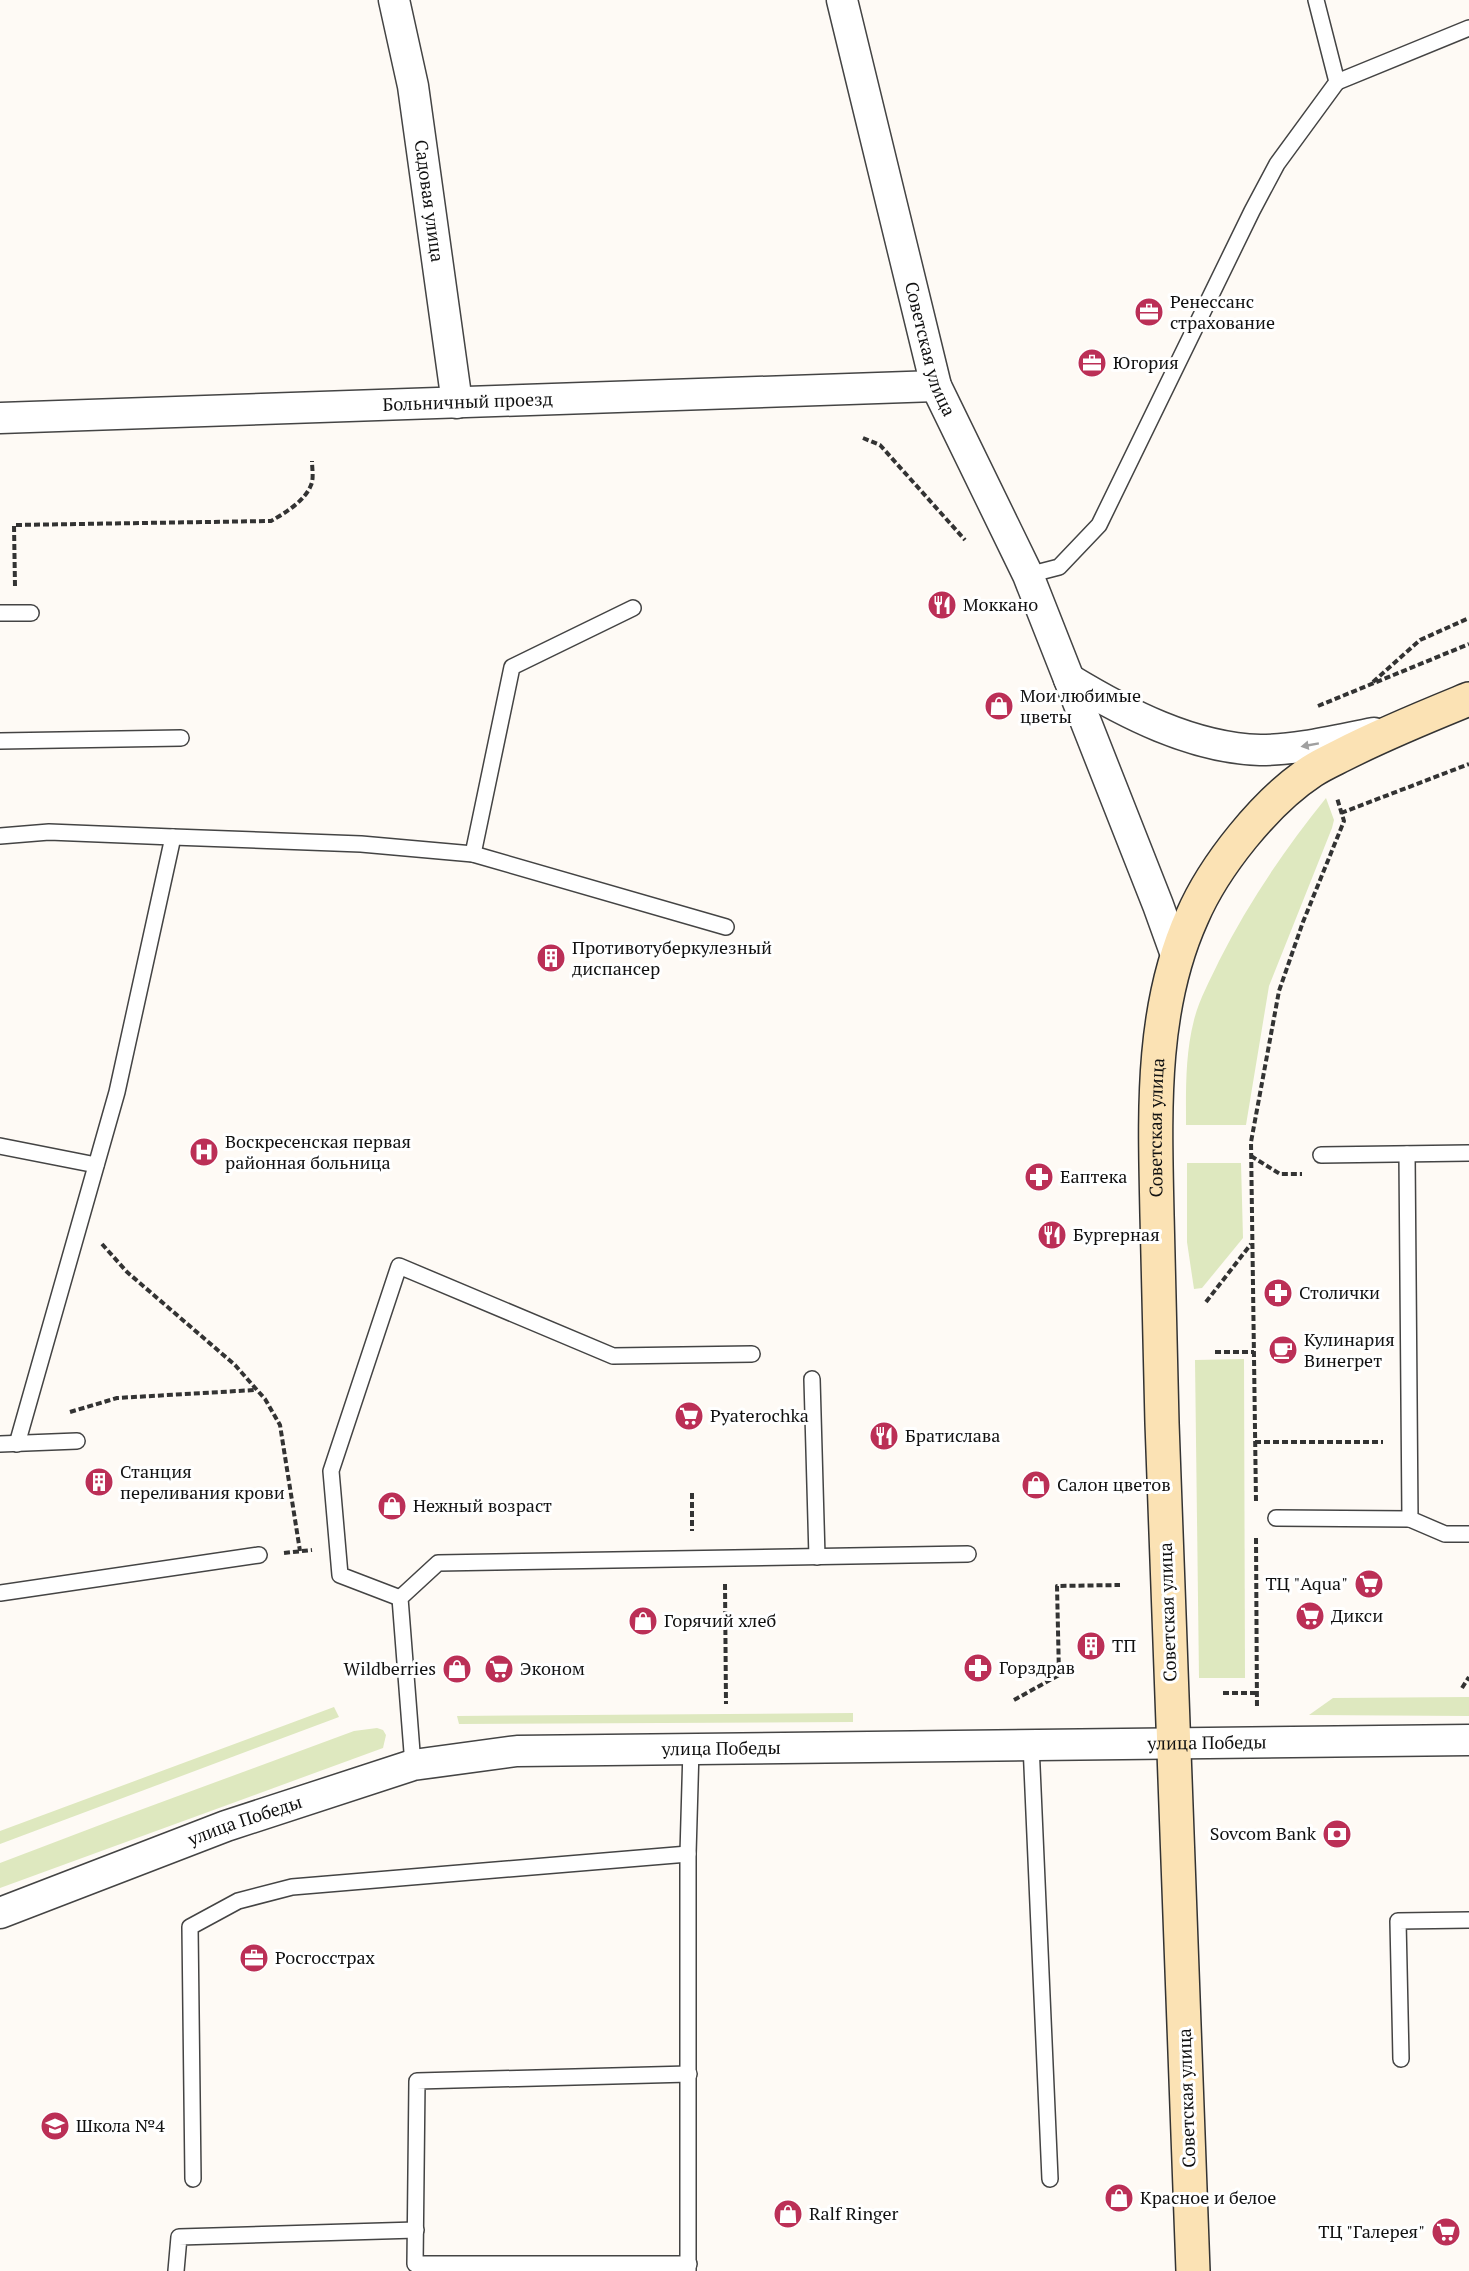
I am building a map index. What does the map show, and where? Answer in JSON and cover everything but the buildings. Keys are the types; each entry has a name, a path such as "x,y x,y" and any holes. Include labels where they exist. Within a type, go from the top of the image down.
{"main road":[{"name":"Советская улица","path":"1193,2271 1162,1411 1156,1093 1160,1030 1176,955 1192,915 1214,874 1244,835 1273,804 1311,771 1389,731 1469,699"}],"street":[{"name":"Садовая улица","path":"394,0 413,86 457,403"},
{"name":"Советская улица","path":"842,0 936,386 1028,575 1176,955"},
{"name":"Больничный проезд","path":"0,418 936,386"},
{"path":"1069,679 1110,704 1173,730 1213,743 1260,750 1301,746 1389,731"},
{"name":"улица Победы","path":"0,1913 226,1826 413,1765 517,1751 1469,1740"}],"lane":[{"path":"1316,0 1337,82"},
{"path":"1028,575 1059,567 1099,525 1277,164 1337,82 1469,28"},
{"path":"473,854 512,667 633,608"},
{"path":"0,741 181,738"},
{"path":"0,836 49,832 361,844 473,854 726,927"},
{"path":"17,1444 117,1092 173,837"},
{"path":"0,1146 96,1165"},
{"path":"1322,1155 1469,1153"},
{"path":"1407,1154 1410,1519"},
{"path":"400,1598 340,1575 331,1471 399,1266 613,1356 752,1354"},
{"path":"812,1379 817,1557"},
{"path":"0,1444 77,1441"},
{"path":"1276,1518 1410,1519 1445,1534 1469,1534"},
{"path":"400,1598 438,1563 968,1554"},
{"path":"0,1593 260,1555"},
{"path":"400,1598 413,1765"},
{"path":"1031,1744 1050,2179"},
{"path":"689,2074 417,2081 415,2264 689,2267 689,2074 688,1854 691,1749"},
{"path":"193,2179 190,1927 238,1901 292,1887 688,1854"},
{"path":"1401,2059 1398,1921 1469,1920"},
{"path":"176,2271 179,2237 416,2230"}],"path":[{"path":"864,438 880,446 964,540"},
{"path":"16,613 14,525 271,521 284,514 303,497 312,484 312,461"},
{"path":"1371,685 1420,640 1469,618"},
{"path":"1311,710 1469,644"},
{"path":"1341,813 1469,764"},
{"path":"1256,1507 1251,1142 1279,991 1303,922 1344,822 1336,796"},
{"path":"80,1220 127,1272 235,1365 256,1390 280,1425 300,1551"},
{"path":"1206,1302 1251,1244"},
{"path":"1215,1352 1254,1352"},
{"path":"69,1413 117,1398 256,1390"},
{"path":"1255,1442 1410,1442"},
{"path":"692,1493 692,1559"},
{"path":"1256,1529 1258,1741"},
{"path":"725,1558 726,1704"},
{"path":"1014,1700 1059,1675 1057,1586 1120,1585"},
{"path":"1462,1688 1469,1677"},
{"path":"1223,1694 1257,1693"}],"green space":[{"path":"1326,798 1334,820 1269,986 1246,1125 1186,1125 1189,1046 1194,1020 1202,998 1230,939 1255,897"},
{"path":"1187,1163 1241,1163 1243,1238 1202,1288 1194,1289 1187,1242"},
{"path":"1244,1359 1245,1678 1199,1678 1195,1360"},
{"path":"1469,1697 1469,1716 1309,1715 1333,1698"},
{"path":"334,1707 339,1717 0,1844 0,1831"},
{"path":"853,1713 853,1722 459,1724 457,1716"},
{"path":"377,1728 383,1730 386,1735 383,1748 0,1888 0,1863 354,1731"}],"place":[{"name":"Ренессанс страхование","path":"1149,312"},
{"name":"Югория","path":"1092,363"},
{"name":"Моккано","path":"942,605"},
{"name":"Мои любимые цветы","path":"999,706"},
{"name":"Противотуберкулезный диспансер","path":"551,958"},
{"name":"Воскресенская первая районная больница","path":"204,1152"},
{"name":"Еаптека","path":"1039,1177"},
{"name":"Бургерная","path":"1052,1235"},
{"name":"Столички","path":"1278,1293"},
{"name":"Кулинария Винегрет","path":"1283,1350"},
{"name":"Pyaterochka","path":"689,1416"},
{"name":"Братислава","path":"884,1436"},
{"name":"Станция переливания крови","path":"99,1482"},
{"name":"Салон цветов","path":"1036,1485"},
{"name":"Нежный возраст","path":"392,1506"},
{"name":"ТЦ \"Aqua\"","path":"1369,1584"},
{"name":"Дикси","path":"1310,1616"},
{"name":"Горячий хлеб","path":"643,1621"},
{"name":"ТП","path":"1091,1646"},
{"name":"Горздрав","path":"978,1668"},
{"name":"Wildberries","path":"457,1669"},
{"name":"Эконом","path":"499,1669"},
{"name":"Sovcom Bank","path":"1337,1834"},
{"name":"Росгосстрах","path":"254,1958"},
{"name":"Школа №4","path":"55,2126"},
{"name":"Красное и белое","path":"1119,2198"},
{"name":"Ralf Ringer","path":"788,2214"},
{"name":"ТЦ \"Галерея\"","path":"1446,2232"}]}
